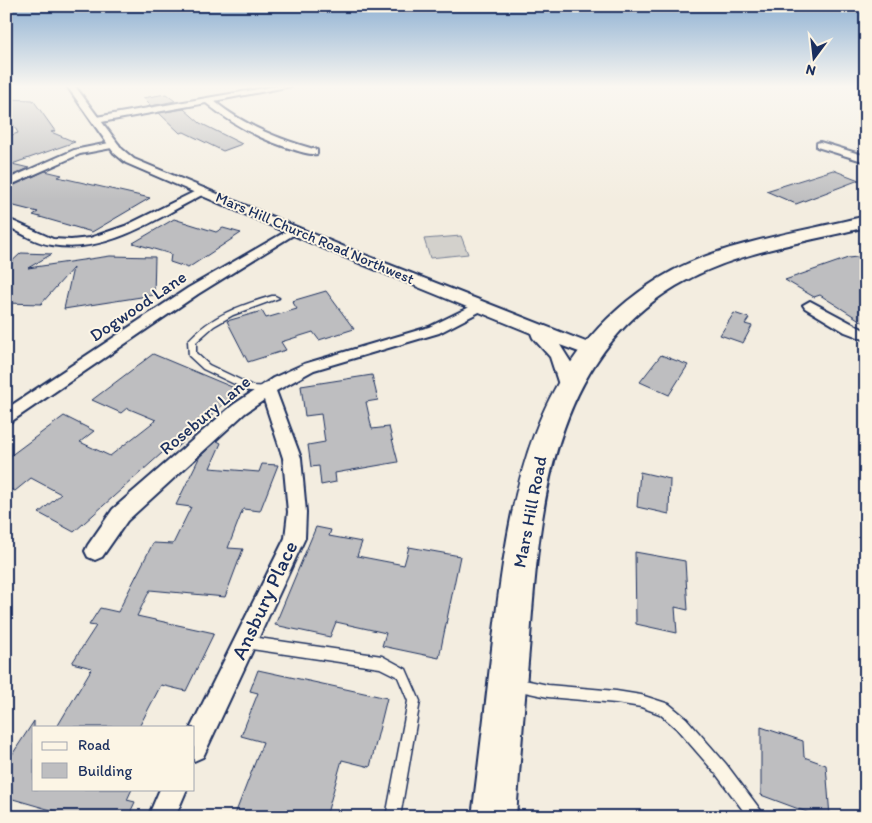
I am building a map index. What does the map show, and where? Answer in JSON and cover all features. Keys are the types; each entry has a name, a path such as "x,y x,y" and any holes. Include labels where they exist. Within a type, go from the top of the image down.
{"main road":[{"name":"Mars Hill Road","path":"494,817 518,567 527,509 539,458 552,420 568,386 590,350 613,323 638,301 682,275 710,263 750,251 864,224"}],"street":[{"name":"Mars Hill Church Road Northwest","path":"99,124 114,145 130,161 590,350"},
{"path":"240,124 286,145 314,152"},
{"path":"6,184 77,152 114,145"},
{"path":"820,145 866,159"},
{"path":"6,220 50,242 90,243 125,231 202,192"},
{"name":"Dogwood Lane","path":"6,418 193,291 294,230"},
{"path":"810,305 850,329 866,336"},
{"name":"Rosebury Lane","path":"95,551 120,515 239,409 268,388 309,367 434,330 480,306"},
{"path":"528,325 549,340 555,348 564,367 568,386"},
{"name":"Ansbury Place","path":"195,746 295,538 297,512 292,458 268,388"},
{"path":"161,817 174,790"}],"lane":[{"path":"268,388 252,389 206,367 192,354 192,341 210,324 241,307 275,298"},
{"path":"245,642 382,662 402,673 414,702 393,817"},
{"path":"507,682 548,691 632,700 664,709 681,724 721,769 757,817"}],"shaded area":[{"path":"461,236 468,254 430,258 424,239"}],"building":[{"path":"13,124 50,124 55,131 51,132 75,142 12,164 29,168 6,178 6,137 18,133"},
{"path":"171,124 203,124 242,144 223,151 184,132 180,133"},
{"path":"833,170 859,180 796,204 766,191"},
{"path":"45,171 62,175 58,177 150,198 92,232 33,215 38,212 6,204 6,189"},
{"path":"174,219 216,232 223,228 241,233 188,268 170,262 171,254 133,243"},
{"path":"21,253 52,254 28,268 110,256 155,257 154,295 64,309 73,268 41,304 6,303 6,267"},
{"path":"866,256 866,324 820,295 814,297 785,280 848,258"},
{"path":"326,291 354,329 319,340 313,332 281,342 286,350 248,362 227,321 262,311 266,318 297,309 292,301"},
{"path":"734,313 749,318 745,324 752,326 743,343 720,335"},
{"path":"153,354 239,390 176,448 171,445 74,532 39,513 61,494 31,478 15,491 6,487 6,459 64,416 94,431 80,442 110,456 156,420 127,408 121,413 92,400"},
{"path":"661,355 688,365 669,395 640,382"},
{"path":"372,375 378,400 366,402 372,429 389,427 398,462 335,473 336,482 321,485 319,466 311,467 308,445 325,442 321,414 305,416 301,386"},
{"path":"217,441 221,443 210,468 259,472 262,464 278,465 260,511 243,509 228,548 243,549 225,597 150,590 137,616 214,633 186,691 161,685 140,726 58,726 92,668 72,663 96,626 89,625 100,608 118,612 153,543 173,544 191,507 176,505 200,456"},
{"path":"640,472 670,479 669,514 637,507"},
{"path":"316,527 331,530 329,536 362,542 357,556 404,565 409,547 460,556 439,658 382,646 386,633 336,622 330,637 275,625"},
{"path":"635,552 685,561 688,610 675,607 677,633 636,624"},
{"path":"258,670 387,698 370,767 342,760 326,817 234,817 263,742 241,736 258,693 250,691"},
{"path":"34,721 34,726 32,726 32,790 132,790 127,800 135,802 128,817 75,817 6,797 6,764"},
{"path":"761,727 803,741 804,757 826,765 830,817 820,817 761,795"}]}
